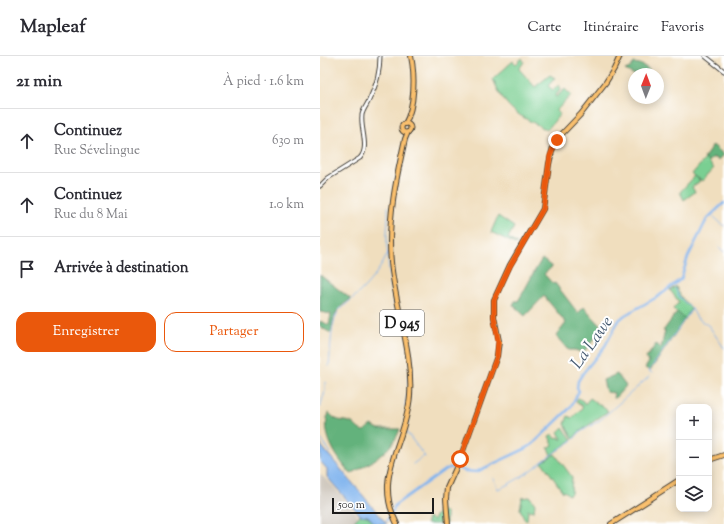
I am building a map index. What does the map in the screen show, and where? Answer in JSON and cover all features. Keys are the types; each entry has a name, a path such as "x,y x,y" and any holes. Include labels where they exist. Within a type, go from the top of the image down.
{"main road":[{"path":"407,124 411,129 406,132 402,127 407,124 413,81 411,56"},
{"path":"448,524 446,493 448,486 496,361 498,338 494,317 494,300 510,266 543,209 549,164 553,147 559,137 581,114 606,82 620,56"},
{"name":"D 945","path":"397,524 393,517 387,496 388,475 404,429 408,409 410,363 393,275 390,246 394,197 406,132"},
{"path":"712,459 724,455"},
{"path":"614,523 676,482"}],"street":[{"path":"320,186 327,179 360,158 363,154 362,115 378,79 380,56"},
{"path":"706,56 724,71"}],"shaded area":[{"path":"320,474 332,485 358,516 353,524 320,524"}],"green space":[{"path":"522,58 524,62 519,69 535,87 550,75 555,78 548,86 553,90 559,85 561,89 555,96 556,97 565,89 571,95 556,111 560,114 547,130 520,116 514,111 503,99 493,79 513,61 516,64"},
{"path":"634,63 640,64 647,68 630,68"},
{"path":"713,145 724,155 719,160 713,157 709,162 704,158"},
{"path":"705,159 714,168 702,181 692,174"},
{"path":"695,176 700,181 692,187 695,192 684,200 680,192"},
{"path":"498,216 514,227 508,238 517,245 491,232"},
{"path":"542,259 552,267 544,274 553,284 555,283 578,313 584,307 603,328 583,353 575,350 568,350 556,336 566,323 544,296 525,316 513,305 515,301 518,301"},
{"path":"320,275 351,299 336,313 331,333 320,327 320,321 329,325 331,314 320,312"},
{"path":"675,287 691,309 685,319 673,309 679,302 670,290"},
{"path":"677,312 685,319 650,371 645,368 649,362 646,358 656,344 661,348 665,331 663,331"},
{"path":"617,374 626,386 614,399 614,393 606,392 603,380"},
{"path":"578,398 585,404 590,398 608,411 578,433 573,439 565,424 568,416 572,418 583,407 576,402"},
{"path":"329,413 337,419 350,422 364,431 371,425 379,429 400,429 392,444 380,456 351,474 345,468 331,445 327,428"},
{"path":"563,427 572,440 551,455 548,448 553,445 549,436 553,434 555,438 559,437 562,439 558,432"},
{"path":"555,454 572,477 571,493 569,495 564,491 563,492 542,462"},
{"path":"530,497 535,504 534,511 528,510 527,520 525,520 520,509 521,498"},
{"path":"442,511 446,513 446,524 426,524 429,517 433,521 435,516"},
{"path":"360,515 368,516 375,524 353,524"}],"water":[{"path":"320,444 387,524 375,524 368,516 360,515 327,477 327,469 320,461"}],"waterway":[{"name":"La Lawe","path":"387,520 392,514 395,505 443,471 455,467 465,471 476,472 533,444 570,408 579,391 577,388 578,381 605,346 619,320 625,315 659,296 681,279 688,257 707,219 724,203"},
{"path":"388,207 388,266 393,298 401,329"},
{"path":"714,217 724,226"},
{"path":"719,247 724,252"},
{"path":"329,366 332,329 339,310 366,285 378,271 387,255"},
{"path":"675,288 680,298 692,309 697,318 709,326 724,348"},
{"path":"652,373 649,371 692,309"},
{"path":"405,407 408,389 408,374"},
{"path":"574,439 579,433 600,420 651,375"},
{"path":"320,407 325,391 325,382"},
{"path":"409,417 405,433 408,434 425,457"},
{"path":"320,438 331,453"},
{"path":"493,478 498,489 518,479 572,441"},
{"path":"413,464 424,456"}],"route":[{"path":"460,459 496,361 498,351 498,335 494,317 494,300 510,266 543,209 550,156 557,140"}]}
